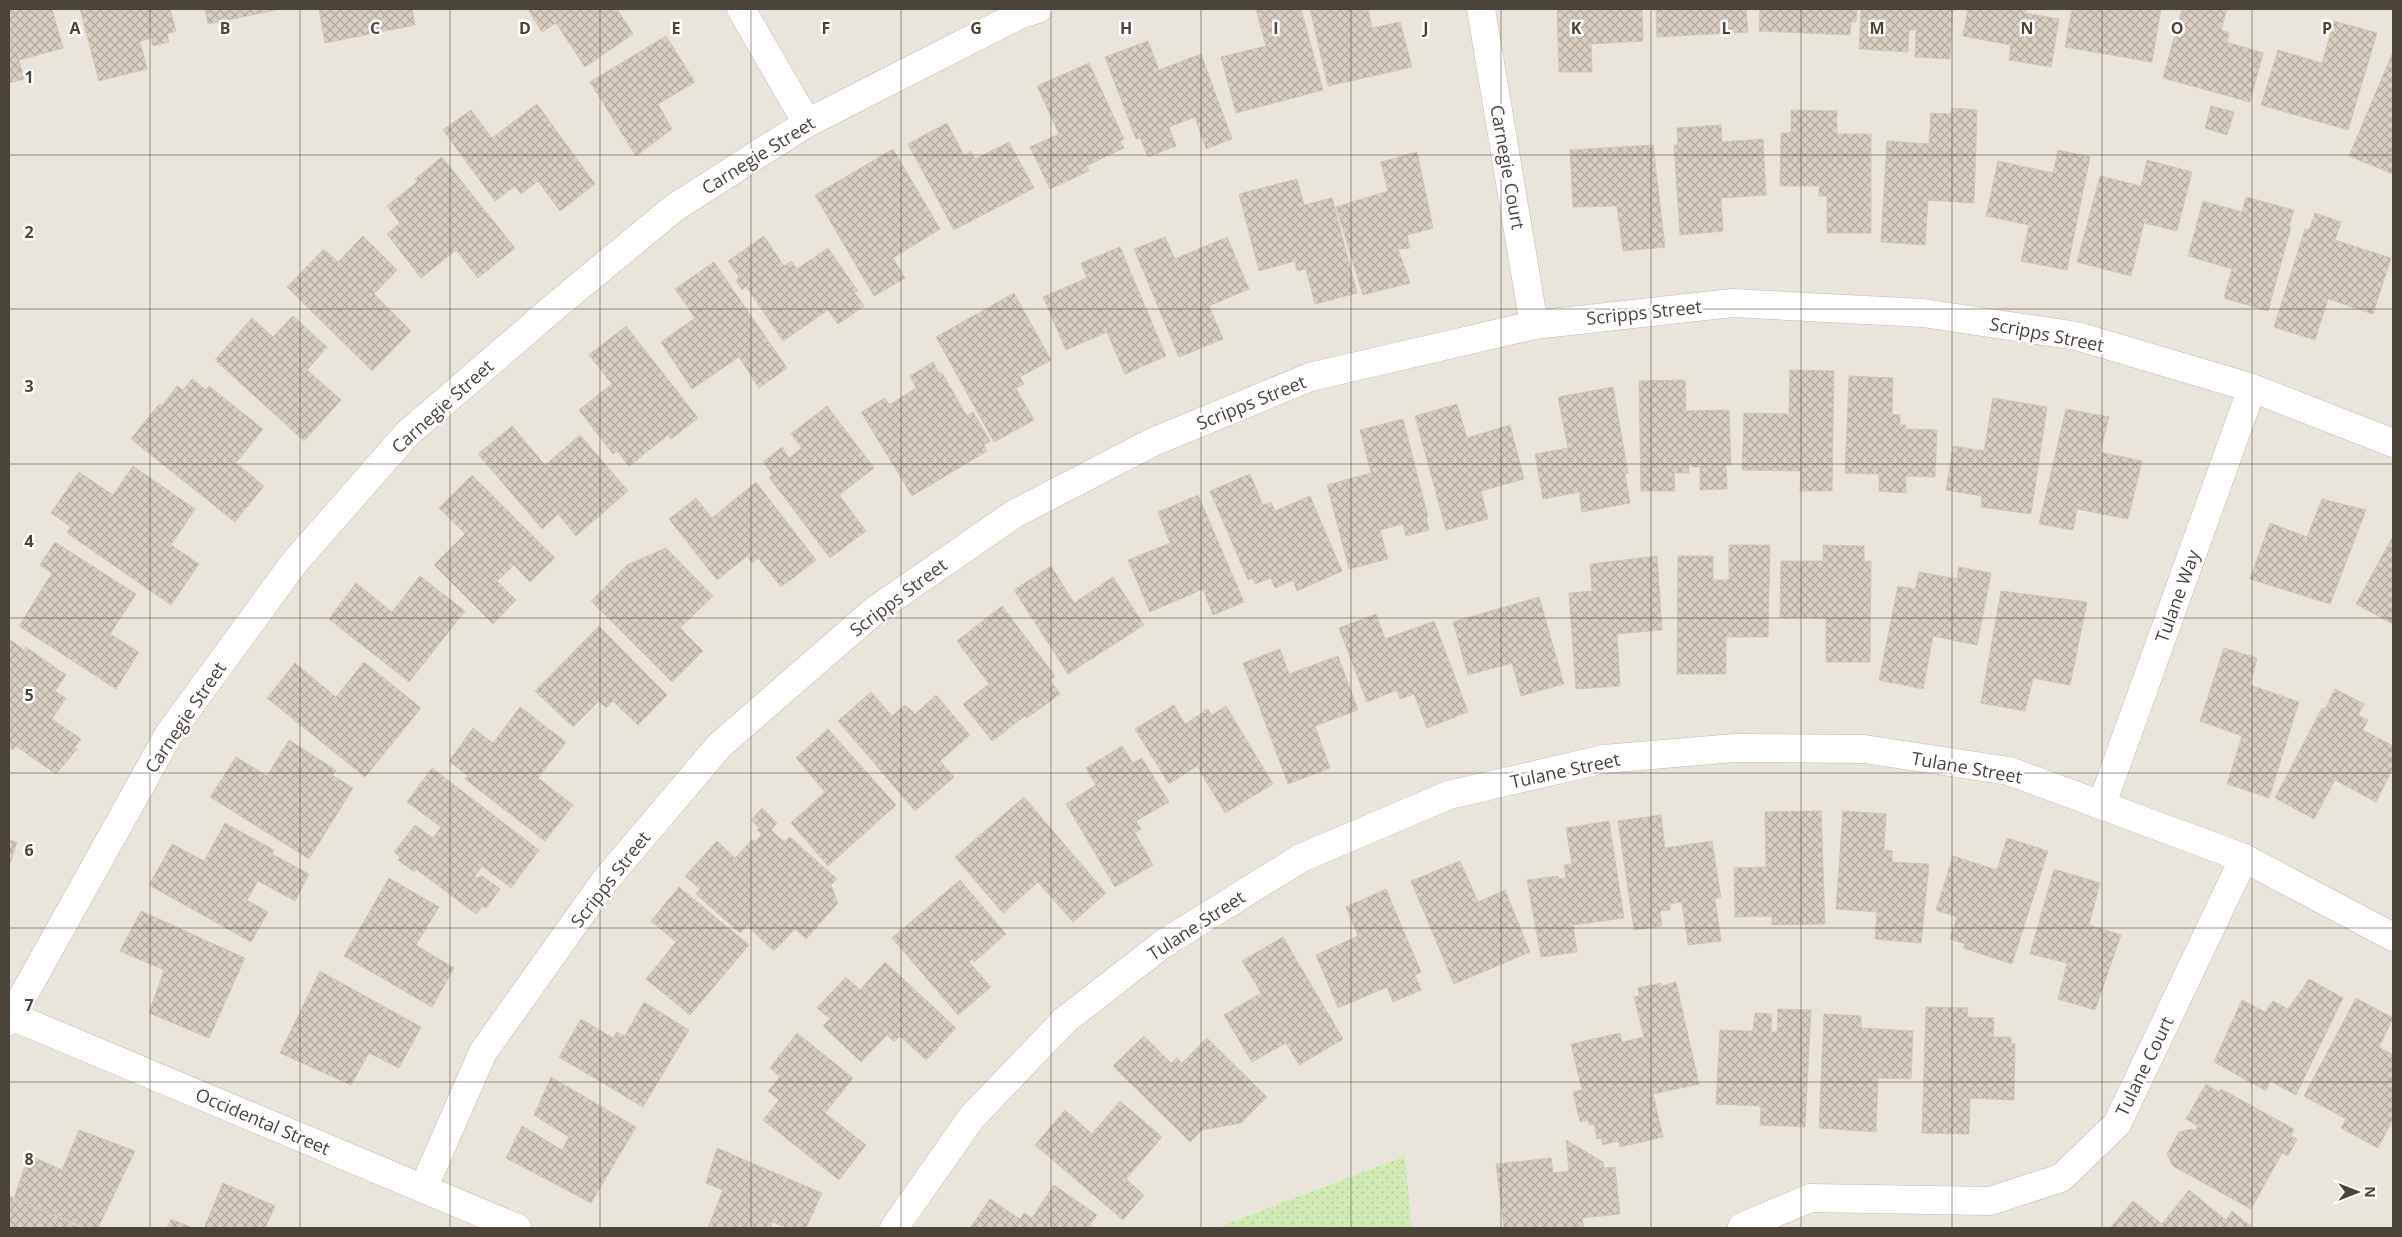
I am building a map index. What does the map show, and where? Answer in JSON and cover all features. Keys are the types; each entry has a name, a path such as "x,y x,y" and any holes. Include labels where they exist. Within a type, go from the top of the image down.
{"street":[{"path":"741,9 807,123"},
{"name":"Carnegie Street","path":"9,1017 169,734 294,562 407,434 552,309 674,208 807,123 1019,15 1038,9"},
{"name":"Carnegie Court","path":"1481,9 1534,324"},
{"name":"Scripps Street","path":"423,1188 483,1052 604,882 719,746 874,611 1014,514 1153,442 1310,377 1534,324 1732,303 1923,312 2078,336 2252,388 2393,443"},
{"name":"Tulane Way","path":"2102,804 2252,388"},
{"name":"Tulane Street","path":"894,1228 972,1117 1065,1020 1163,944 1301,858 1449,795 1604,759 1735,748 1864,749 2009,771 2244,858 2393,937"},
{"name":"Tulane Court","path":"1742,1227 1810,1198 1990,1201 2061,1178 2116,1124 2244,858"},
{"name":"Occidental Street","path":"9,1017 517,1228"}],"shaded area":[{"path":"9,9 2393,9 2393,1228 1412,1228 1405,1156 1221,1226 1220,1228 9,1228"}],"green space":[{"path":"1405,1156 1412,1228 1220,1228 1221,1226"}],"building":[{"path":"9,9 52,9 63,48 19,60 24,79 9,83"},
{"path":"80,9 170,9 176,31 167,34 169,42 153,46 151,38 140,41 147,69 99,81"},
{"path":"205,9 281,9 208,24"},
{"path":"319,9 412,9 415,25 325,43"},
{"path":"528,9 617,9 633,34 585,67 556,23 542,32"},
{"path":"1256,9 1301,9 1323,90 1236,113 1221,57 1266,46"},
{"path":"1310,9 1368,9 1372,28 1400,22 1412,67 1328,86"},
{"path":"1557,9 1642,9 1643,41 1591,44 1592,72 1559,72"},
{"path":"1656,9 1746,9 1748,32 1657,37"},
{"path":"1760,9 1857,9 1856,22 1851,22 1850,35 1759,31"},
{"path":"1861,9 1953,9 1950,59 1915,57 1916,30 1909,30 1908,52 1859,49"},
{"path":"1968,9 2026,9 2025,13 2059,19 2051,67 2009,60 2011,45 1963,36"},
{"path":"2072,9 2161,9 2152,62 2065,47"},
{"path":"2182,9 2227,9 2221,30 2229,33 2227,42 2263,53 2250,102 2163,78"},
{"path":"2334,21 2377,33 2348,130 2261,105 2278,50 2322,63"},
{"path":"666,36 695,82 658,104 672,129 636,156 590,82"},
{"path":"1148,41 1159,70 1201,54 1232,139 1206,149 1195,117 1169,127 1176,146 1148,157 1140,138 1136,139 1105,57"},
{"path":"2393,52 2393,174 2349,156"},
{"path":"1089,63 1124,139 1120,141 1124,148 1086,166 1089,171 1050,189 1030,147 1059,134 1037,86"},
{"path":"537,104 595,184 560,211 538,181 521,194 515,186 495,201 443,130 471,110 492,138"},
{"path":"2211,106 2234,112 2227,135 2205,128"},
{"path":"1952,108 1977,110 1974,203 1928,200 1925,245 1881,242 1887,141 1929,144 1931,113 1951,114"},
{"path":"1791,110 1837,111 1837,134 1871,134 1871,233 1827,233 1827,196 1819,196 1819,186 1780,186 1781,133 1791,133"},
{"path":"947,123 964,155 971,151 975,159 1009,142 1034,188 954,230 908,144"},
{"path":"1721,125 1722,142 1763,139 1766,195 1721,198 1723,231 1680,235 1674,145 1678,145 1677,128"},
{"path":"1653,145 1665,247 1623,251 1617,206 1573,207 1570,150"},
{"path":"893,149 940,229 893,258 905,278 874,296 815,195"},
{"path":"2058,150 2090,157 2067,270 2021,261 2029,225 1986,216 1998,161 2053,173"},
{"path":"1417,152 1433,228 1407,235 1410,248 1398,249 1410,283 1363,295 1336,207 1388,191 1381,162"},
{"path":"442,157 515,248 478,278 456,250 421,278 387,234 400,223 387,206 417,182 415,179"},
{"path":"2147,160 2192,172 2177,231 2144,223 2131,276 2077,262 2100,176 2141,186"},
{"path":"1297,179 1304,205 1332,198 1357,293 1315,304 1306,269 1297,271 1295,261 1259,271 1239,194"},
{"path":"2246,197 2294,210 2268,311 2224,298 2232,269 2188,256 2203,201 2242,212"},
{"path":"2315,213 2341,222 2335,240 2391,258 2373,314 2328,299 2315,340 2274,327 2305,229 2309,230"},
{"path":"363,236 397,270 374,294 411,331 372,371 287,287 324,249 338,262"},
{"path":"764,236 784,266 791,261 797,269 828,248 858,291 854,292 864,306 838,324 828,310 783,341 746,286 742,290 736,280 739,277 728,261"},
{"path":"1165,237 1175,259 1227,237 1249,289 1209,306 1223,339 1179,357 1134,249"},
{"path":"1120,247 1166,356 1125,374 1107,332 1066,350 1043,297 1087,278 1081,263"},
{"path":"714,262 787,368 759,388 739,357 692,389 661,342 695,318 675,289"},
{"path":"1014,293 1051,360 1020,377 1024,384 1016,388 1034,420 994,442 936,337"},
{"path":"293,316 327,347 307,370 341,400 304,441 215,360 252,318 273,337"},
{"path":"626,326 698,418 671,439 668,435 629,466 617,451 613,454 579,410 612,384 589,355"},
{"path":"933,362 940,374 942,373 967,416 973,412 990,441 984,445 987,451 912,496 861,412 885,398 889,405 916,388 910,376"},
{"path":"1790,370 1834,371 1832,491 1800,491 1801,471 1742,470 1744,413 1789,414"},
{"path":"1849,376 1893,378 1892,414 1900,415 1900,425 1906,425 1906,429 1937,430 1935,477 1906,476 1906,493 1879,491 1879,474 1845,473"},
{"path":"192,379 206,390 209,386 263,429 236,463 264,486 235,522 131,439 159,404 162,406 177,386 183,390"},
{"path":"1685,380 1686,411 1729,410 1731,465 1726,465 1727,489 1700,490 1700,467 1692,467 1692,464 1689,464 1689,473 1674,473 1675,491 1641,491 1639,381"},
{"path":"1613,387 1628,473 1625,474 1630,503 1582,512 1579,492 1543,499 1535,454 1568,448 1558,397"},
{"path":"1993,398 2047,407 2031,514 1981,507 1982,496 1946,490 1953,446 1984,451"},
{"path":"1457,404 1467,438 1510,425 1524,479 1481,491 1488,519 1446,530 1415,416"},
{"path":"827,406 874,468 839,495 866,531 830,558 769,477 773,475 763,462 782,447 789,458 802,448 791,434"},
{"path":"2066,409 2109,417 2100,452 2142,461 2128,519 2077,509 2073,530 2039,524"},
{"path":"1403,419 1428,517 1426,518 1429,530 1406,536 1403,524 1380,530 1388,559 1349,569 1327,485 1371,473 1360,430"},
{"path":"512,426 545,465 580,435 628,491 576,536 558,514 542,529 478,454"},
{"path":"133,466 195,509 171,545 199,564 171,605 67,533 71,527 51,513 79,472 113,495"},
{"path":"1250,474 1263,505 1271,502 1275,511 1310,496 1342,571 1297,591 1293,580 1275,588 1271,578 1255,584 1253,578 1248,580 1210,491"},
{"path":"472,475 555,558 530,582 514,565 497,581 516,600 493,624 434,565 465,534 439,508"},
{"path":"756,482 816,560 781,587 758,558 752,563 747,556 717,580 669,519 696,498 712,518"},
{"path":"1198,495 1244,602 1213,615 1203,589 1150,612 1128,560 1170,543 1158,512"},
{"path":"2322,499 2366,510 2330,604 2250,579 2270,523 2307,537"},
{"path":"2393,536 2393,624 2356,604"},
{"path":"55,542 136,594 110,634 139,652 116,689 19,626 52,573 40,565"},
{"path":"1729,545 1770,545 1768,637 1726,637 1726,674 1677,674 1678,556 1713,556 1713,580 1729,580"},
{"path":"1823,545 1864,546 1864,561 1871,561 1870,662 1826,662 1826,618 1780,617 1781,561 1823,561"},
{"path":"666,548 713,596 680,628 703,651 672,682 591,601 627,565"},
{"path":"1657,556 1662,630 1617,634 1620,686 1576,689 1569,593 1592,591 1590,564"},
{"path":"1051,566 1074,603 1113,577 1144,625 1068,674 1014,590"},
{"path":"1959,567 1991,573 1977,645 1933,636 1923,689 1879,680 1898,586 1915,589 1919,572 1957,579"},
{"path":"420,576 465,611 409,682 329,619 356,583 392,612"},
{"path":"2001,591 2087,602 2070,685 2033,678 2025,711 1981,703"},
{"path":"1539,597 1564,684 1521,696 1512,663 1468,675 1453,622"},
{"path":"1002,606 1055,676 1050,680 1060,694 1027,718 1025,716 992,741 963,704 989,684 957,641"},
{"path":"1376,614 1385,639 1434,621 1468,712 1427,728 1414,694 1400,699 1397,690 1367,702 1339,628"},
{"path":"599,626 667,695 638,725 613,701 606,708 599,701 573,727 535,691"},
{"path":"11,640 24,650 26,647 66,675 55,691 66,698 52,719 81,739 74,748 77,749 56,774 16,746 13,750 9,747 9,644"},
{"path":"2224,648 2257,658 2250,685 2299,702 2269,798 2227,784 2242,736 2200,721"},
{"path":"1280,649 1289,674 1338,656 1358,710 1315,726 1330,768 1288,784 1243,663"},
{"path":"364,662 421,708 365,777 267,698 295,663 336,697"},
{"path":"2335,689 2364,704 2358,715 2368,720 2363,730 2393,746 2393,768 2376,802 2335,780 2314,819 2275,798 2322,708 2325,709"},
{"path":"871,692 892,716 905,705 915,714 936,695 970,735 940,761 954,777 915,811 838,721"},
{"path":"1174,705 1185,724 1208,709 1212,715 1226,706 1273,784 1225,813 1197,766 1169,784 1135,729"},
{"path":"520,707 566,742 538,778 573,805 545,841 465,779 468,776 449,761 473,728 493,743"},
{"path":"828,729 896,805 828,866 791,823 825,792 796,758"},
{"path":"289,740 336,770 332,775 353,788 309,859 210,797 236,757 267,776"},
{"path":"1122,746 1133,763 1142,758 1169,802 1136,821 1141,829 1135,833 1153,865 1115,887 1066,804 1096,785 1086,768"},
{"path":"432,768 539,850 511,888 482,866 475,876 478,878 481,875 500,889 486,908 483,906 476,914 416,869 414,872 398,860 400,857 394,852 415,825 433,838 441,827 407,802"},
{"path":"1024,797 1106,893 1073,922 1038,882 1003,913 955,857"},
{"path":"762,808 777,823 771,830 784,842 790,837 837,879 831,885 838,903 806,939 795,929 774,951 747,926 740,933 696,894 700,889 685,876 717,841 735,858 752,840 755,842 762,834 751,820"},
{"path":"1821,811 1825,924 1772,925 1772,916 1735,917 1734,868 1766,867 1765,812"},
{"path":"1843,811 1886,814 1884,850 1892,851 1892,862 1929,864 1921,943 1875,939 1877,912 1836,909"},
{"path":"1661,815 1665,848 1712,841 1721,898 1715,898 1721,941 1688,945 1682,902 1670,904 1670,910 1660,911 1662,926 1634,930 1618,821"},
{"path":"1609,821 1624,918 1573,925 1577,952 1541,957 1527,880 1558,876 1558,879 1566,878 1564,865 1572,864 1566,828"},
{"path":"225,823 274,850 272,854 309,874 295,901 258,881 247,900 268,912 251,942 149,885 172,844 204,861"},
{"path":"2007,838 2048,851 2012,964 1963,948 1965,944 1950,939 1957,917 1936,910 1953,856 1997,870"},
{"path":"9,840 17,842 9,867"},
{"path":"1460,861 1478,902 1505,890 1530,952 1454,984 1411,881"},
{"path":"2054,869 2100,883 2089,925 2121,935 2095,1010 2058,999 2067,963 2030,954"},
{"path":"389,878 439,907 416,945 454,968 432,1007 344,956"},
{"path":"960,880 1006,934 974,962 972,959 969,962 991,987 958,1015 892,938"},
{"path":"679,887 749,945 690,1015 646,979 676,942 651,921"},
{"path":"1386,889 1421,972 1415,975 1421,990 1393,1002 1387,987 1338,1008 1316,955 1358,936 1346,907"},
{"path":"141,911 245,958 209,1038 149,1013 164,970 120,951"},
{"path":"1283,937 1343,1039 1299,1065 1286,1043 1252,1062 1224,1015 1261,993 1242,961"},
{"path":"885,962 956,1028 926,1060 900,1036 894,1042 887,1035 861,1062 823,1026 830,1019 817,1008 846,977 860,990"},
{"path":"320,971 421,1027 399,1068 369,1053 351,1085 280,1053"},
{"path":"2309,979 2343,998 2296,1095 2270,1081 2266,1091 2214,1062 2242,1000 2265,1012 2273,1001 2288,1009"},
{"path":"1676,982 1699,1084 1653,1094 1663,1137 1620,1147 1618,1141 1603,1145 1601,1138 1597,1139 1594,1124 1589,1125 1588,1120 1580,1122 1573,1092 1582,1090 1571,1044 1620,1033 1622,1042 1644,1037 1634,997 1639,996 1638,988 1661,983 1662,986"},
{"path":"2356,998 2393,1018 2379,1047 2393,1055 2393,1119 2378,1148 2341,1128 2346,1119 2304,1096"},
{"path":"644,1002 689,1030 643,1107 559,1057 581,1019 613,1038 617,1032 625,1036"},
{"path":"1926,1007 1968,1008 1967,1017 1994,1018 1993,1037 2011,1037 2011,1043 2015,1044 2014,1100 1970,1098 1969,1134 1922,1133"},
{"path":"1778,1009 1811,1010 1805,1127 1760,1125 1761,1106 1716,1104 1720,1030 1753,1031 1755,1013 1772,1014 1771,1032 1777,1032"},
{"path":"1824,1014 1861,1016 1861,1028 1913,1031 1911,1079 1878,1078 1876,1132 1819,1128"},
{"path":"797,1033 853,1078 825,1113 866,1145 839,1180 763,1120 779,1100 768,1091 780,1077 770,1068"},
{"path":"1144,1036 1171,1063 1177,1058 1182,1063 1207,1038 1267,1097 1241,1123 1202,1130 1190,1142 1113,1066"},
{"path":"551,1077 636,1127 591,1203 506,1158 522,1126 562,1150 569,1137 534,1115"},
{"path":"2206,1084 2219,1092 2221,1089 2294,1129 2291,1136 2297,1139 2288,1156 2282,1153 2251,1209 2173,1166 2167,1154 2179,1132 2192,1129 2195,1131 2198,1126 2186,1119"},
{"path":"1120,1101 1162,1137 1126,1179 1144,1195 1123,1220 1035,1145 1065,1110 1092,1134"},
{"path":"79,1130 135,1151 98,1228 86,1228 14,1198 29,1155 62,1170"},
{"path":"1566,1140 1603,1162 1604,1168 1615,1167 1620,1214 1582,1218 1584,1228 1504,1228 1496,1164 1551,1158 1553,1173 1569,1171"},
{"path":"717,1148 822,1193 806,1228 788,1228 772,1222 770,1228 708,1228 723,1190 706,1183"},
{"path":"223,1183 275,1206 265,1228 204,1228"},
{"path":"1054,1185 1097,1215 1090,1225 1094,1228 970,1228 990,1199 1020,1219 1024,1213 1032,1218"},
{"path":"2189,1190 2226,1220 2232,1211 2253,1228 2110,1228 2133,1201 2162,1224"},
{"path":"9,1196 82,1228 9,1228"},
{"path":"171,1219 193,1228 167,1228"}]}
